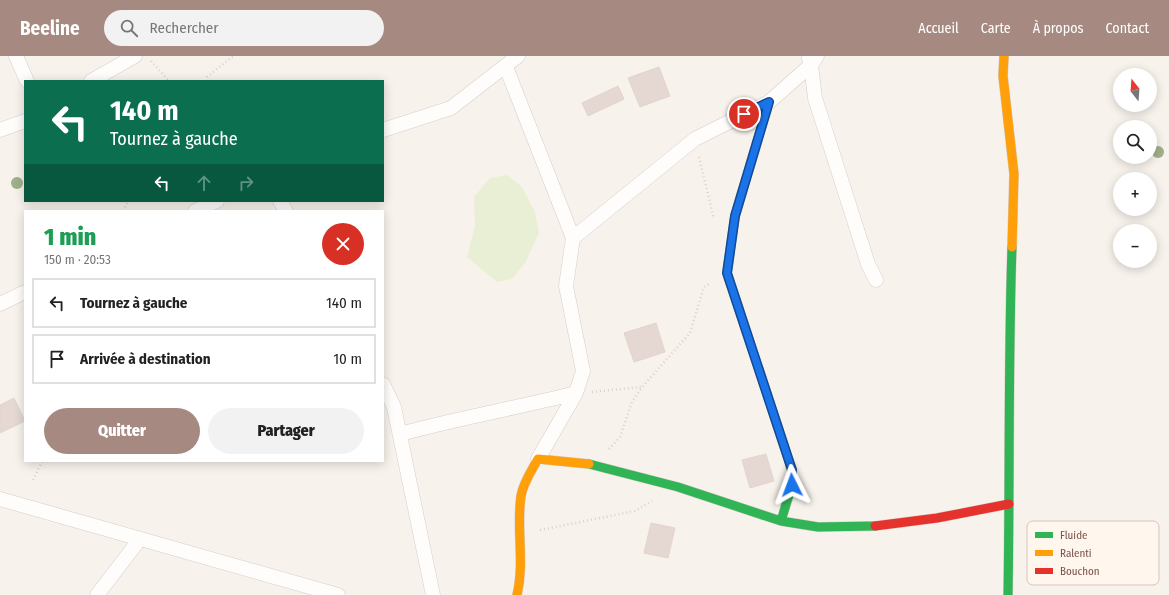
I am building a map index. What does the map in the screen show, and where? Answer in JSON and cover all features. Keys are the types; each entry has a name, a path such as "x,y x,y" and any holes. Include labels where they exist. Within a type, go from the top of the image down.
{"street":[{"path":"16,56 27,80"},
{"path":"94,80 135,56"},
{"path":"384,130 451,108 506,67 518,56"},
{"path":"1004,56 1003,76 1014,174 1009,332 1010,460 1008,595"},
{"path":"573,238 695,140 769,102 812,59"},
{"path":"812,59 815,98 868,264 876,280"},
{"path":"506,67 573,238 566,286 583,371 576,393 538,459 521,494 520,534 522,560 521,581 517,595"},
{"path":"769,102 735,216 727,273 792,470 792,485 781,521"},
{"path":"0,130 24,121"},
{"path":"197,210 215,202"},
{"path":"0,304 24,292"},
{"path":"384,386 394,407 433,595"},
{"path":"400,434 530,405 576,393"},
{"path":"538,459 595,465 678,487 781,521 818,526 872,526 945,516 1009,504"},
{"path":"0,499 338,595"},
{"path":"97,595 140,539"}],"path":[{"path":"147,56 168,80"},
{"path":"206,80 207,77 233,56"},
{"path":"695,140 714,221"},
{"path":"595,465 620,437 632,402 642,387 690,333 704,287 727,273"},
{"path":"576,393 642,387"},
{"path":"33,480 42,462"},
{"path":"520,534 635,511 678,487"}],"green space":[{"path":"507,175 522,187 535,212 539,233 525,263 512,279 497,282 467,257 475,226 474,197 490,178"}],"building":[{"path":"659,67 670,96 640,107 628,78"},
{"path":"618,86 624,99 588,116 582,103"},
{"path":"656,323 665,352 634,362 624,333"},
{"path":"14,398 24,421 0,433 0,405"},
{"path":"766,454 774,481 750,488 742,460"},
{"path":"651,523 675,528 668,558 644,553"}],"traffic: fast":[{"path":"769,102 735,216 727,273 792,470 792,485 781,521"},
{"path":"1008,595 1012,247"},
{"path":"589,464 678,487 781,521 818,527 875,526"}],"traffic: slow":[{"path":"1004,56 1003,76 1014,174 1012,247"},
{"path":"517,595 520,570 519,521 521,496 524,486 538,459 589,464"}],"traffic: jam":[{"path":"875,526 937,518 1009,504"}],"route":[{"path":"744,114 769,102 761,124 735,216 727,273 792,470 792,485"}]}
